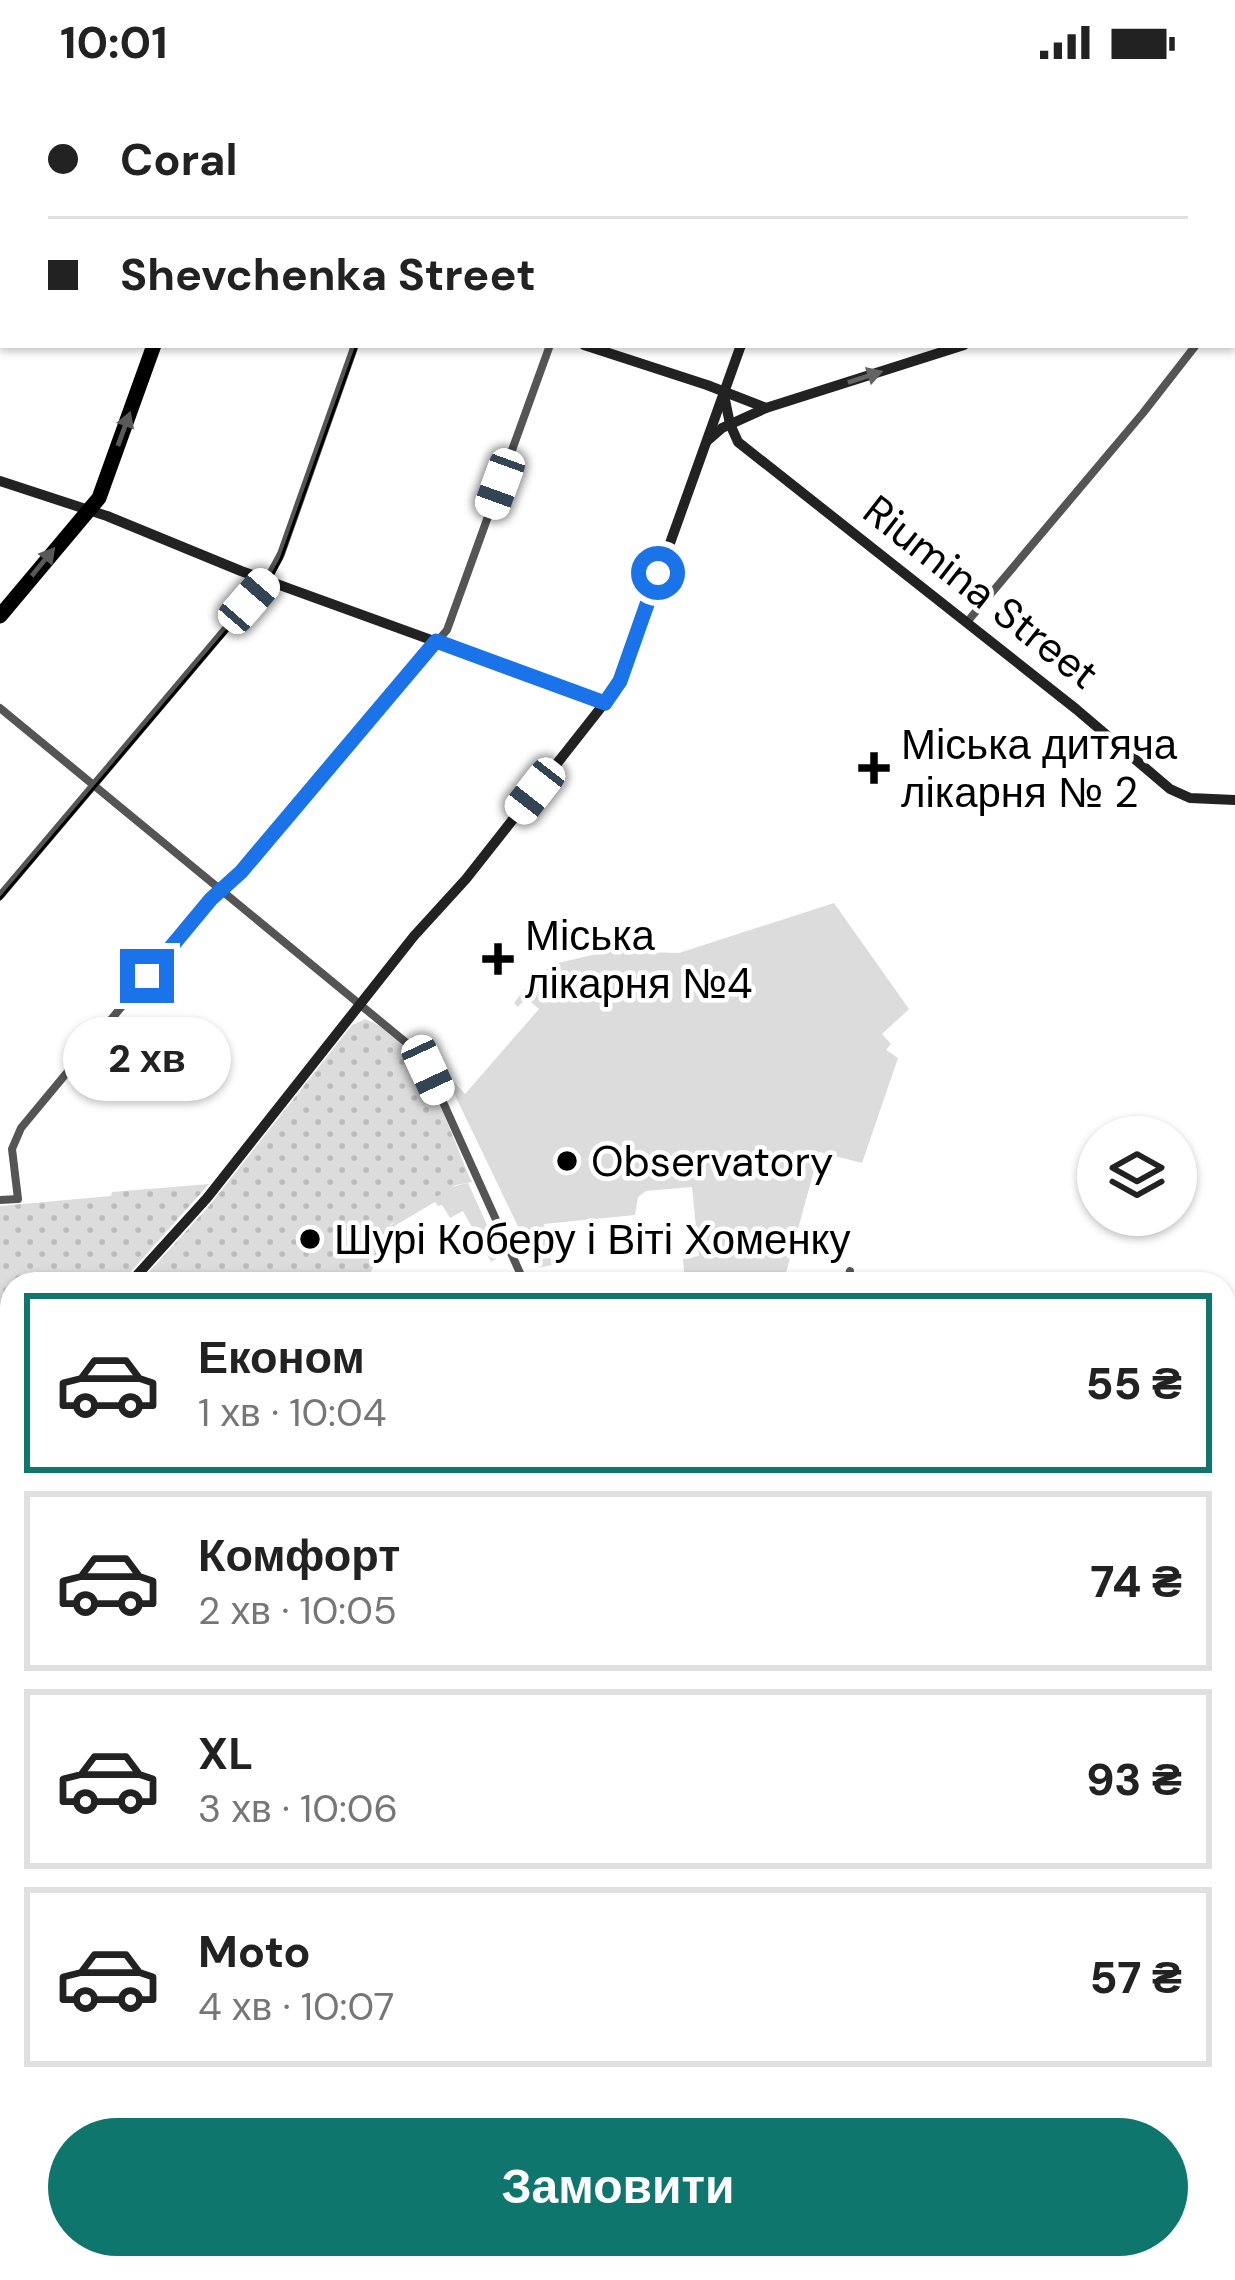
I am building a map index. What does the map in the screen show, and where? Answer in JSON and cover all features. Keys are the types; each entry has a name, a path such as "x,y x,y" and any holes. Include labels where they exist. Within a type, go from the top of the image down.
{"highway":[{"path":"0,616 99,498 153,348"}],"street":[{"path":"0,896 267,580 354,348"},
{"path":"0,1200 18,1199 12,1149 21,1128 450,623 549,348"},
{"path":"593,348 766,408"},
{"path":"140,1272 206,1198 605,703 622,674 740,348"},
{"path":"705,443 730,424 766,408 955,348"},
{"path":"967,622 1194,348"},
{"name":"Riumina Street","path":"724,392 738,442 1170,789 1190,798 1235,800"},
{"path":"705,443 738,442"},
{"path":"0,481 605,703"},
{"path":"0,708 405,1040 421,1058 519,1272"}],"shaded area":[{"path":"834,903 909,1009 882,1034 891,1044 886,1050 898,1058 862,1163 819,1152 786,1272 684,1272 683,1259 699,1256 692,1187 646,1191 638,1197 635,1215 544,1224 552,1265 538,1268 450,1085 453,1081 465,1094 539,1009 526,998 518,1007 514,1003 531,981 554,964 609,951 679,953"},
{"path":"365,1019 404,1046 432,1089 472,1182 456,1185 391,1224 371,1272 149,1272 209,1206 352,1025"},
{"path":"468,1183 501,1256 491,1262 463,1211 450,1218 435,1202 392,1231 387,1229 425,1201"},
{"path":"209,1184 131,1272 0,1272 0,1206 111,1196 112,1192"}],"tram line":[{"path":"0,899 269,581 356,348"}],"place":[{"name":"Міська дитяча лікарня № 2","path":"874,768"},
{"name":"Міська лікарня №4","path":"498,959"},
{"name":"Observatory","path":"567,1161"},
{"name":"Шурі Коберу і Віті Хоменку","path":"310,1239"}],"route":[{"path":"147,976 436,641 605,703 620,681 658,573"}]}
